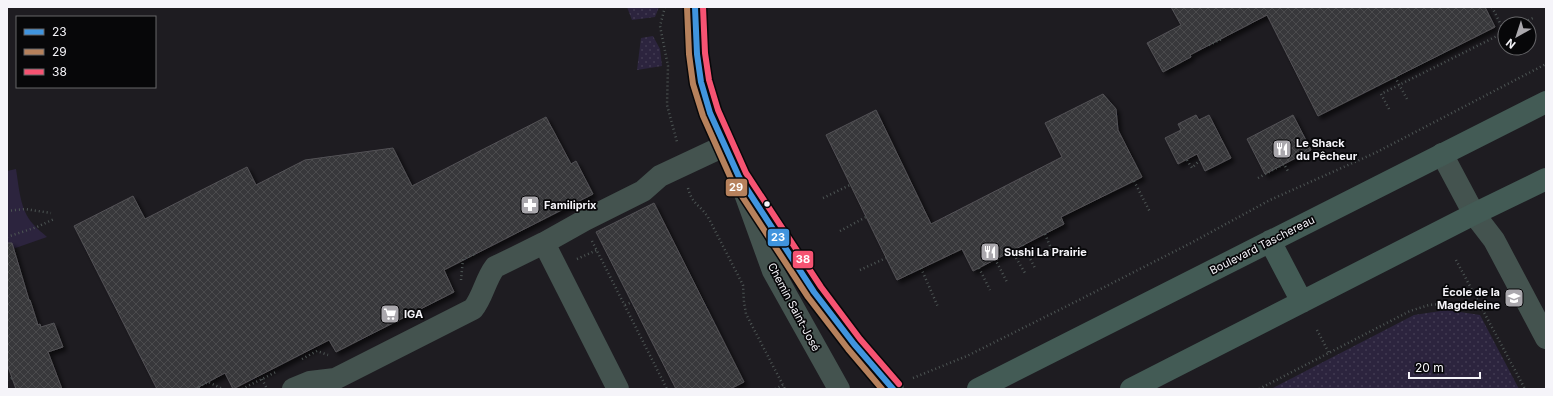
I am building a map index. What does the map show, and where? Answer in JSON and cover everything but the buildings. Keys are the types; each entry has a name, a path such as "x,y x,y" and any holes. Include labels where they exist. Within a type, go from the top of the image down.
{"main road":[{"name":"Boulevard Taschereau","path":"978,389 1546,102"},
{"path":"1130,389 1474,214 1546,179"},
{"path":"1270,241 1302,302"}],"street":[{"name":"Chemin Saint-José","path":"695,7 696,42 701,82 710,113 739,177 773,271 839,389"},
{"path":"293,389 310,382 335,379 472,309 478,304 490,274 495,267 643,191 660,176 724,146"},
{"path":"1442,154 1474,214 1494,240 1546,338"},
{"name":"Chemin Saint-José","path":"739,177 814,292 854,344 893,389"},
{"path":"544,243 618,389"}],"path":[{"path":"665,7 660,26 668,66 667,105 676,139"},
{"path":"1492,7 1497,17"},
{"path":"1389,109 1381,94 1497,36"},
{"path":"1209,46 1222,39"},
{"path":"914,379 967,356 1091,294 1191,243 1270,200 1375,153 1546,64"},
{"path":"1395,77 1407,99"},
{"path":"1187,160 1192,168 1200,160"},
{"path":"1258,178 1284,164 1289,172"},
{"path":"1134,181 1150,212"},
{"path":"687,184 690,197 703,209 708,217 743,285 746,314 785,389"},
{"path":"823,198 850,185"},
{"path":"7,211 25,209 51,213"},
{"path":"840,231 866,217"},
{"path":"7,237 37,227 54,219"},
{"path":"1045,234 1055,258"},
{"path":"591,239 666,389"},
{"path":"1023,245 1035,268"},
{"path":"1012,251 1024,273"},
{"path":"461,281 464,260 479,252"},
{"path":"860,270 886,258"},
{"path":"995,259 1007,282"},
{"path":"1456,260 1525,389"},
{"path":"921,268 938,307"},
{"path":"979,268 990,290"},
{"path":"624,305 632,302"},
{"path":"1259,389 1410,311 1429,305 1443,304 1483,310"},
{"path":"1317,330 1329,353"},
{"path":"296,361 317,351 329,356"},
{"path":"242,389 282,368"},
{"path":"7,380 12,378"},
{"path":"262,379 267,389"},
{"path":"195,389 208,382 223,389"},
{"path":"775,389 783,385"}],"shaded area":[{"path":"627,7 659,7 655,17 632,20"},
{"path":"653,36 660,49 662,66 637,70 641,38"},
{"path":"16,169 25,212 35,226 47,237 7,251 7,171"},
{"path":"1447,310 1480,315 1519,389 1271,389 1414,315"}],"transit line":[{"name":"29","path":"687,7 689,54 693,84 703,116 732,181 808,297 848,349 882,389"},
{"name":"23","path":"695,7 697,54 701,82 710,113 739,177 814,292 854,344 893,389"},
{"name":"38","path":"703,7 705,53 709,80 718,110 746,173 821,287 860,339 899,384"}],"place":[{"name":"Le Shack du Pêcheur","path":"1282,149"},
{"name":"Familiprix","path":"530,205"},
{"name":"Sushi La Prairie","path":"990,252"},
{"name":"École de la Magdeleine","path":"1514,298"},
{"name":"IGA","path":"390,314"}]}
